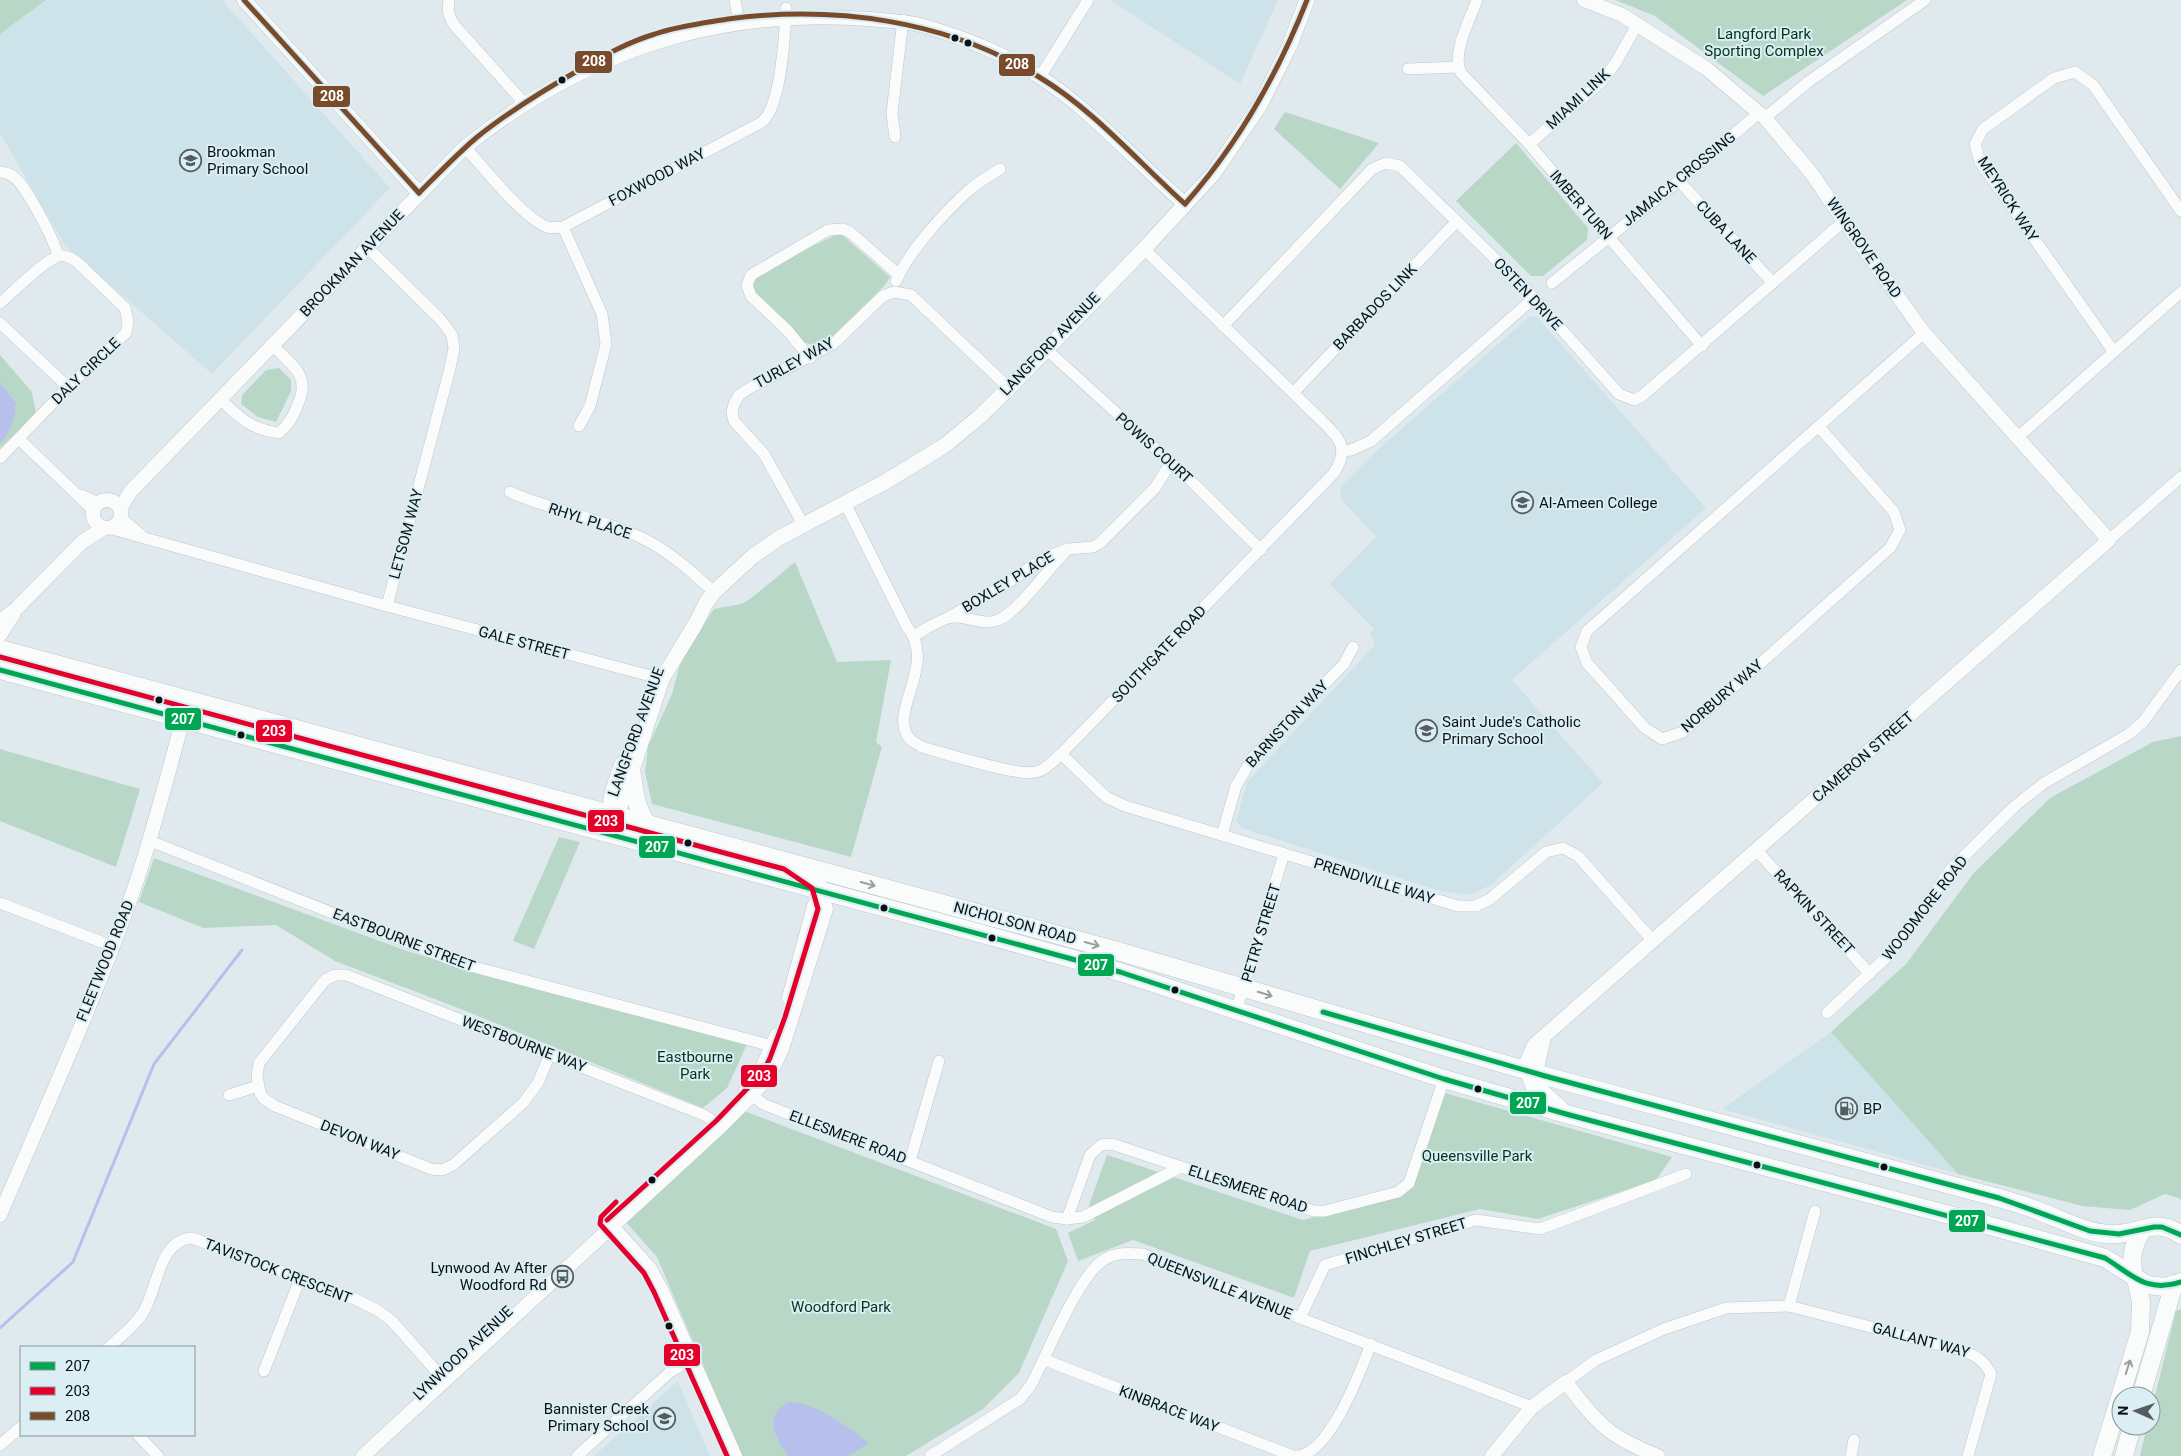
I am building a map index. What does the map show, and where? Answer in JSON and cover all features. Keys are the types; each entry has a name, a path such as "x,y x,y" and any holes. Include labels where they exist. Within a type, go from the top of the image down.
{"main road":[{"name":"LANGFORD AVENUE","path":"588,829 619,810 666,652 690,616 753,556 803,524 892,478 944,446 978,418 1009,388 1046,348 1144,250 1213,174 1250,122 1289,48 1307,0"},
{"name":"NICHOLSON ROAD","path":"0,650 1114,950 1529,1071 1999,1198 2039,1211 2086,1230 2111,1235 2160,1225 2180,1235"},
{"name":"NICHOLSON ROAD","path":"0,670 1120,972 1444,1079 1566,1114 2105,1258 2157,1288 2178,1281"},
{"name":"LANGFORD AVENUE","path":"632,840 615,822 609,808 658,678"},
{"path":"631,768 639,812 647,824"},
{"path":"1497,1094 1520,1084 1529,1071"},
{"path":"1529,1071 1535,1087 1566,1114"},
{"path":"2102,1456 2140,1332 2141,1302 2131,1257 2136,1240 2142,1230"},
{"path":"2144,1386 2178,1281"},
{"path":"2124,1456 2129,1436"}],"street":[{"path":"244,0 419,192"},
{"path":"449,0 450,18 524,103"},
{"path":"1040,77 1088,0"},
{"path":"1408,70 1458,67 1458,54 1477,0"},
{"name":"WINGROVE ROAD","path":"1584,0 1622,16 1707,69 1762,116 1812,174 1924,333 2109,540"},
{"name":"JAMAICA CROSSING","path":"1552,283 1762,116 1925,0"},
{"name":"BROOKMAN AVENUE","path":"0,621 17,608 82,542 273,346 419,192 466,147 524,103 582,68 631,43 686,23 736,6 832,9 903,20 943,31 982,46 1040,77 1104,128 1185,204"},
{"name":"FOXWOOD WAY","path":"563,227 768,118 776,94 786,8"},
{"path":"895,137 892,113 903,20"},
{"name":"MIAMI LINK","path":"1529,144 1601,82 1615,64 1637,25"},
{"name":"IMBER TURN","path":"1458,67 1461,73 1529,144 1702,346"},
{"name":"MEYRICK WAY","path":"2114,352 1980,162 1975,144 1983,129 2054,78 2075,72 2093,85 2181,211"},
{"path":"466,147 509,196 534,220 549,228 563,227 602,314 606,344 590,406 579,426"},
{"name":"OSTEN DRIVE","path":"1223,326 1372,169 1386,162 1400,166 1534,298 1619,394 1634,400 1642,396 1702,346 1844,221"},
{"path":"1000,170 968,190 905,262 898,275 894,292 911,295 1009,388"},
{"path":"0,172 12,175 20,183 53,240 58,256 48,262 0,303"},
{"name":"CUBA LANE","path":"1679,181 1773,283"},
{"name":"BARBADOS LINK","path":"1293,393 1457,221"},
{"path":"810,358 782,325 751,296 747,285 751,275 828,230 842,228 850,232 898,275"},
{"name":"LETSOM WAY","path":"367,248 440,319 452,335 454,349 387,606"},
{"path":"1144,250 1336,436 1343,451 1351,450 1371,441 1534,298"},
{"name":"DALY CIRCLE","path":"0,458 68,387 126,333 128,322 125,308 77,262 68,256 58,256"},
{"name":"TURLEY WAY","path":"803,524 764,454 738,428 732,413 734,404 739,395 833,344 883,296 894,292"},
{"path":"2017,438 2181,292"},
{"path":"0,324 68,387"},
{"name":"NORBURY WAY","path":"1819,427 1894,512 1900,530 1890,548 1682,732 1662,739 1644,728 1587,663 1581,647 1587,631 1924,333"},
{"path":"220,399 240,418 260,430 279,433 290,424 303,394 304,383 299,372 273,346"},
{"name":"POWIS COURT","path":"1046,348 1187,478 1261,550"},
{"path":"19,439 75,492 144,538 387,606"},
{"name":"SOUTHGATE ROAD","path":"845,503 907,627 914,636 918,659 904,718 904,728 910,739 922,747 1024,772 1035,772 1045,768 1061,754 1261,550 1334,473 1340,464 1343,451"},
{"name":"BOXLEY PLACE","path":"914,636 1005,585 1042,559 1068,549 1093,547 1100,543 1155,488 1170,464"},
{"name":"CAMERON STREET","path":"1529,1071 1538,1064 1544,1038 2181,477"},
{"name":"RHYL PLACE","path":"510,492 537,504 611,525 644,539 672,556 710,597"},
{"name":"BOXLEY PLACE","path":"949,617 979,623 998,620 1025,599 1044,573 1068,549"},
{"name":"GALE STREET","path":"387,606 658,678"},
{"name":"BROOKMAN AVENUE","path":"0,635 17,608"},
{"name":"BARNSTON WAY","path":"1222,835 1236,786 1253,756 1344,664 1353,647"},
{"name":"WOODMORE ROAD","path":"1827,1013 1893,951 1951,869 2044,782 2128,734 2143,722 2181,670"},
{"name":"FLEETWOOD ROAD","path":"0,1215 112,946 150,841 188,700"},
{"name":"PRENDIVILLE WAY","path":"1061,754 1106,797 1125,806 1458,906 1476,906 1490,899 1546,852 1563,848 1578,856 1654,942"},
{"name":"EASTBOURNE STREET","path":"150,841 459,963 778,1047"},
{"name":"RAPKIN STREET","path":"1757,851 1870,974"},
{"name":"PETRY STREET","path":"1236,1011 1284,854"},
{"path":"787,862 819,883 823,892 844,878"},
{"name":"LYNWOOD AVENUE","path":"352,1456 442,1378 717,1124 749,1092 769,1076 826,909 823,892"},
{"path":"0,903 112,946"},
{"name":"WESTBOURNE WAY","path":"258,1086 259,1063 325,980 335,975 346,975 704,1115 717,1124"},
{"name":"DEVON WAY","path":"258,1086 264,1099 275,1106 431,1169 442,1170 453,1165 523,1103 538,1082 550,1054"},
{"path":"910,1161 939,1061"},
{"name":"ELLESMERE ROAD","path":"1067,1219 1090,1155 1102,1145 1112,1144 1314,1211 1325,1211 1398,1192 1409,1183 1444,1079"},
{"path":"229,1095 258,1086"},
{"name":"ELLESMERE ROAD","path":"749,1092 764,1104 1052,1216 1067,1219 1082,1217 1181,1167"},
{"name":"FINCHLEY STREET","path":"1300,1318 1325,1265 1476,1220 1540,1229 1686,1174"},
{"path":"1492,1456 1532,1407 1596,1360 1664,1329 1726,1308 1789,1306 1815,1211"},
{"path":"609,1224 650,1269 661,1289 735,1456"},
{"name":"TAVISTOCK CRESCENT","path":"110,1346 137,1320 144,1310 168,1251 176,1243 192,1238 355,1299 377,1310 392,1322 442,1378"},
{"name":"QUEENSVILLE AVENUE","path":"930,1456 1020,1399 1031,1385 1083,1282 1102,1261 1121,1254 1143,1254 1300,1318 1372,1344 1532,1407"},
{"path":"264,1371 300,1279"},
{"name":"GALLANT WAY","path":"1789,1306 1976,1354 1991,1374 1968,1456"},
{"path":"1297,1456 1305,1456 1314,1450 1346,1406 1372,1344"},
{"path":"577,1456 670,1372 692,1359"},
{"name":"KINBRACE WAY","path":"1044,1360 1293,1456"},
{"name":"LYNWOOD AVENUE","path":"363,1456 442,1378"},
{"path":"1566,1382 1592,1416 1605,1429 1631,1445 1658,1456"},
{"path":"0,1446 20,1428"},
{"path":"139,1436 158,1456"},
{"path":"1851,1456 1854,1440"}],"shaded area":[{"name":"Brookman Primary School","path":"46,0 222,0 390,188 212,374 64,244 0,133 0,34"},
{"path":"1110,0 1278,0 1240,84"},
{"path":"1530,316 1537,317 1706,508 1512,680 1603,783 1491,885 1469,895 1440,891 1241,828 1236,821 1247,782 1374,646 1374,640 1369,634 1374,629 1330,584 1376,537 1340,498 1341,486 1374,453"},
{"path":"1831,1032 1958,1174 1722,1109"},
{"name":"Bannister Creek Primary School","path":"678,1381 710,1456 594,1456"}],"green space":[{"path":"0,0 46,0 0,34"},
{"name":"Langford Park Sporting Complex","path":"1615,0 1907,0 1763,96 1655,16"},
{"path":"1285,112 1379,143 1340,189 1274,129"},
{"path":"1516,143 1588,228 1587,240 1543,276 1531,276 1456,201"},
{"path":"840,233 890,277 885,285 833,336 816,346 803,342 752,291 751,279 796,254"},
{"path":"0,355 32,392 36,414 0,448"},
{"path":"279,368 291,380 291,391 276,422 258,417 241,404 242,395 266,370"},
{"path":"795,562 837,662 891,660 876,742 882,747 851,857 652,804 645,772 648,747 672,694 682,657 714,609 741,604 750,599"},
{"path":"2181,736 2181,1199 2165,1194 2130,1210 2082,1206 1958,1174 1831,1032 1906,964 1973,874 2050,798 2153,742"},
{"path":"0,749 140,789 116,867 0,821"},
{"path":"559,837 580,842 534,949 513,941"},
{"name":"Eastbourne Park","path":"154,858 407,951 494,978 748,1042 727,1088 703,1108 461,1009 335,961 276,925 203,928 139,902"},
{"name":"Queensville Park","path":"1445,1093 1672,1157 1656,1180 1538,1219 1480,1209 1310,1251 1294,1298 1133,1240 1078,1261 1068,1233 1095,1220 1089,1205 1107,1155 1303,1220 1406,1194"},
{"name":"Woodford Park","path":"744,1111 1056,1229 1068,1261 1019,1373 983,1409 906,1456 742,1456 657,1257 624,1220"},
{"path":"2181,1309 2181,1456 2140,1456 2145,1436 2161,1436 2161,1386 2157,1386 2176,1311"}],"water":[{"path":"0,383 16,403 12,424 0,443"},
{"path":"788,1402 810,1406 831,1416 869,1443 848,1456 788,1456 776,1434 774,1421 780,1408"}],"waterway":[{"path":"0,1328 73,1262 154,1064 242,950"}],"transit line":[{"name":"208","path":"244,0 419,193"},
{"name":"208","path":"1185,204 1223,157 1255,108 1283,55 1307,0"},
{"name":"208","path":"419,193 469,144 501,119 553,85 625,45 664,31 700,23 768,15 808,14 849,16 889,21 928,30 966,42 1004,58 1059,90 1097,120 1185,204"},
{"name":"203","path":"0,657 784,869 812,888 818,909 785,1017 763,1072 716,1121 607,1220"},
{"name":"207","path":"0,670 1120,972 1444,1079 1566,1114 2105,1258 2149,1284 2169,1285 2181,1282"},
{"name":"207","path":"1323,1012 1545,1076 1999,1198 2090,1231 2119,1234 2162,1227 2181,1235"},
{"name":"203","path":"616,1202 601,1217 600,1224 644,1273 727,1456"}],"place":[{"name":"Brookman Primary School","path":"191,161"},
{"name":"Al-Ameen College","path":"1523,503"},
{"name":"Saint Jude's Catholic Primary School","path":"1426,731"},
{"name":"BP","path":"1847,1109"},
{"name":"Lynwood Av After Woodford Rd","path":"563,1277"},
{"name":"Bannister Creek Primary School","path":"665,1418"}]}
